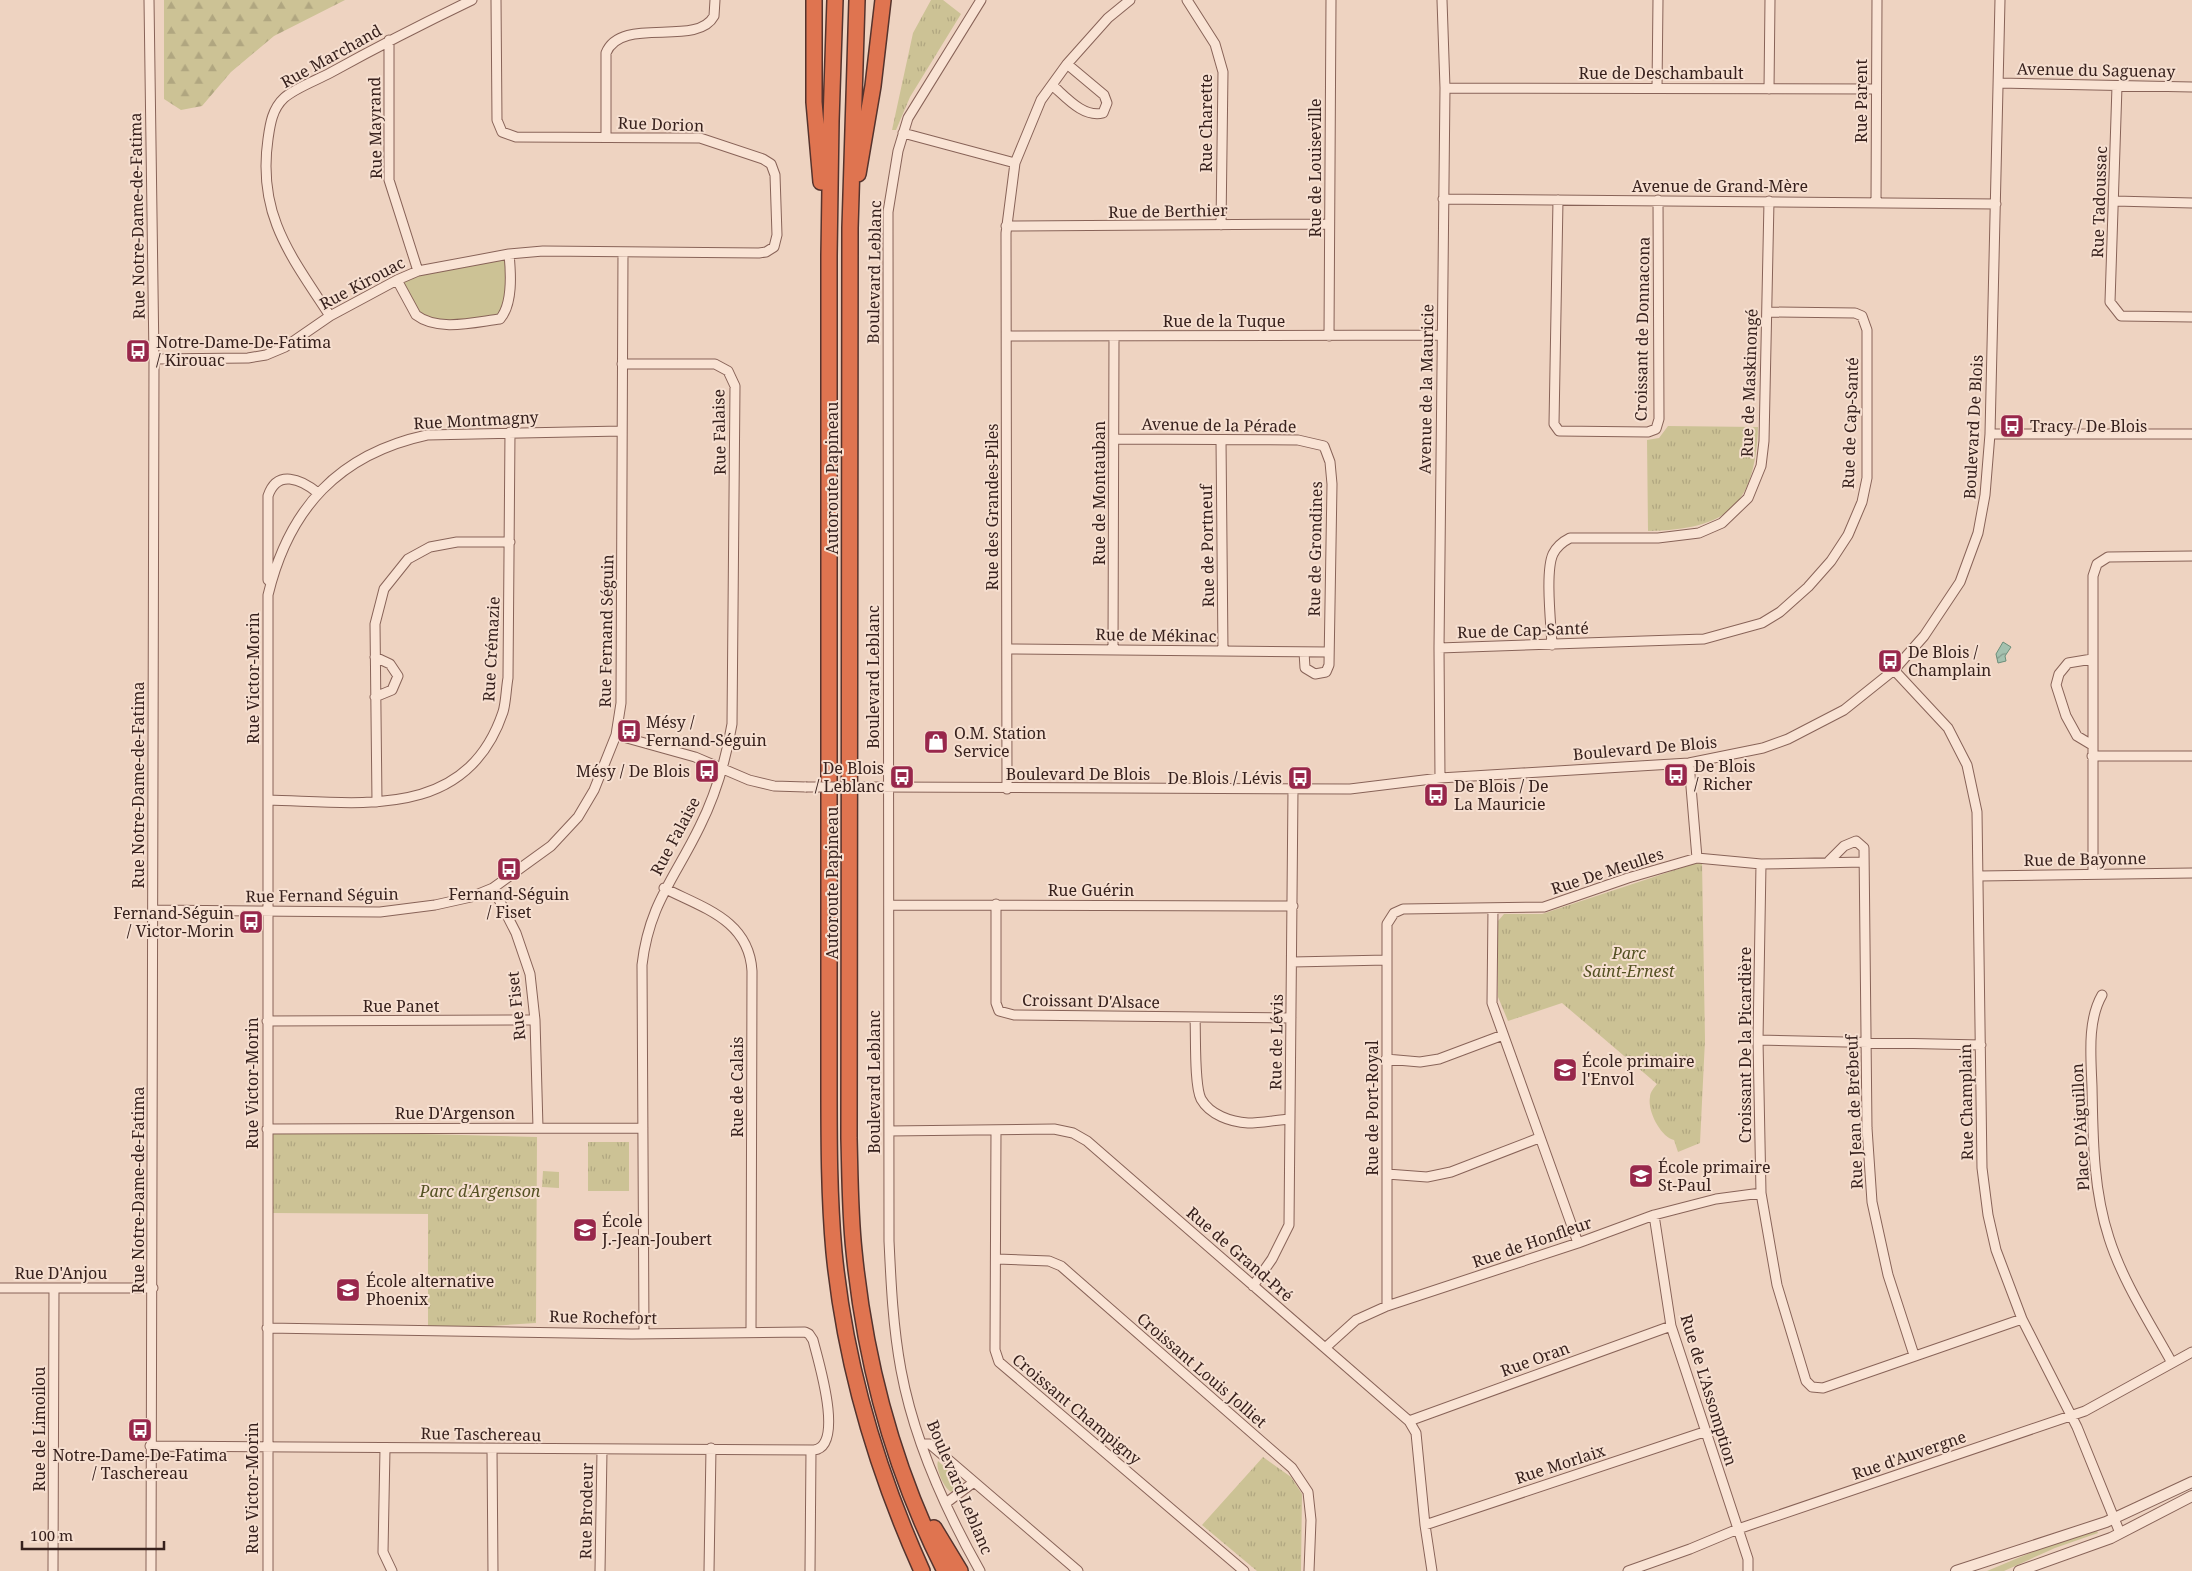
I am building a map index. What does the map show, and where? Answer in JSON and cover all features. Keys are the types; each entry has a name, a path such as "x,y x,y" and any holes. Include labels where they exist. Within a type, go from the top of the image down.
{"highway":[{"path":"814,0 814,102 829,276"},
{"name":"Autoroute Papineau","path":"835,0 830,131 829,276 829,1086 832,1218 839,1294 853,1370 871,1441 891,1498 922,1571"},
{"name":"Autoroute Papineau","path":"857,0 850,228 851,1206 858,1288 868,1348 886,1423 909,1489 945,1571"},
{"path":"850,228 873,86 882,0"},
{"path":"909,1489 960,1571"},
{"path":"891,1498 915,1571"}],"street":[{"name":"Rue Notre-Dame-de-Fatima","path":"149,0 154,359 151,1571"},
{"name":"Rue Marchand","path":"330,316 293,258 273,220 267,194 266,152 271,119 284,98 390,40 472,0"},
{"name":"Rue Dorion","path":"496,0 497,120 502,132 516,137 707,139 763,159 771,164 775,175 777,239 771,250 759,252 623,252"},
{"path":"606,137 606,53 610,45 622,37 704,27 714,16 716,0"},
{"name":"Boulevard Leblanc","path":"980,1571 946,1503 922,1444 903,1380 894,1316 889,1241 889,906 885,786 887,736 888,221 892,180 903,133 917,102 981,0"},
{"name":"Rue des Grandes-Piles","path":"1006,789 1006,226 1015,163 1042,100 1052,85 1067,64 1108,18 1130,0"},
{"name":"Rue Charette","path":"1187,0 1216,44 1222,72 1221,225"},
{"name":"Rue de Louiseville","path":"1329,336 1331,0"},
{"name":"Avenue de la Mauricie","path":"1440,778 1439,648 1445,88 1442,0"},
{"path":"1658,0 1658,88"},
{"path":"1769,89 1770,0"},
{"name":"Rue Parent","path":"1876,202 1877,0"},
{"name":"Boulevard De Blois","path":"616,735 695,757 749,780 765,784 806,787 885,786 1006,789 1350,789 1440,778 1689,763 1736,755 1788,739 1844,710 1894,670 1924,636 1960,582 1969,561 1983,510 1990,434 2000,0"},
{"name":"Rue Mayrand","path":"390,40 389,180 418,271"},
{"path":"1052,85 1081,110 1096,115 1103,113 1107,103 1104,96 1067,64"},
{"name":"Avenue du Saguenay","path":"1999,83 2192,87"},
{"name":"Rue Tadoussac","path":"2117,86 2115,201 2110,302 2121,316 2192,317"},
{"name":"Rue de Deschambault","path":"1445,88 1876,89"},
{"path":"903,133 1015,163"},
{"name":"Avenue de Grand-Mère","path":"1443,199 1996,204"},
{"name":"Croissant de Donnacona","path":"1558,200 1554,424 1559,430 1648,432 1656,429 1659,419 1658,200"},
{"name":"Rue de Maskinongé","path":"1552,645 1550,577 1552,555 1561,542 1570,538 1658,538 1700,533 1722,523 1748,498 1760,466 1764,441 1769,201"},
{"path":"2115,201 2192,203"},
{"name":"Rue de Berthier","path":"1006,226 1329,224"},
{"name":"Rue Kirouac","path":"154,359 248,358 266,355 285,347 330,316 397,280 418,271 509,254 543,251 623,252"},
{"name":"Rue Fernand Séguin","path":"153,910 380,912 436,905 471,897 493,888 551,846 578,817 594,790 616,735 622,690 623,252"},
{"path":"397,280 416,315 420,318 439,325 500,319 507,312 510,270 509,254"},
{"name":"Rue de Cap-Santé","path":"1439,648 1704,639 1762,624 1780,612 1808,587 1831,561 1848,535 1862,502 1866,478 1867,330 1862,316 1855,313 1768,312"},
{"name":"Rue de la Tuque","path":"1007,336 1442,335"},
{"name":"Rue de Montauban","path":"1113,650 1114,336"},
{"name":"Rue Falaise","path":"622,364 715,364 728,372 734,381 734,705 731,731 722,768 701,825 664,888 649,926 642,965 644,1333"},
{"name":"Rue Montmagny","path":"318,493 356,462 398,441 427,435 622,431"},
{"name":"Rue Crémazie","path":"268,800 377,802 411,798 435,790 458,777 481,756 503,711 508,678 510,432"},
{"path":"1990,434 2192,434"},
{"name":"Avenue de la Pérade","path":"1114,439 1298,440 1324,446"},
{"name":"Rue de Portneuf","path":"1221,440 1223,651"},
{"name":"Rue de Grondines","path":"1324,446 1330,462 1332,484 1329,652"},
{"name":"Rue Victor-Morin","path":"268,595 285,542 301,513 318,493 304,482 296,479 277,482 272,486 268,496 267,911 268,1571"},
{"path":"377,802 375,624 384,589 408,559 430,547 457,542 510,542"},
{"path":"2092,874 2093,576 2097,564 2108,557 2192,556"},
{"name":"Rue de Mékinac","path":"1007,649 1329,652"},
{"path":"1304,652 1305,668 1315,674 1326,672 1329,665 1329,652"},
{"path":"375,657 390,664 398,676 392,690 375,698"},
{"path":"2092,659 2068,663 2059,674 2056,685 2066,716 2077,736 2092,745"},
{"name":"Rue Champlain","path":"1894,670 1948,728 1967,765 1977,812 1982,1168 1988,1215 1996,1250 2022,1319 2072,1416 2120,1533"},
{"path":"2092,756 2192,756"},
{"path":"1689,763 1698,858"},
{"name":"Rue de Lévis","path":"1253,1286 1272,1259 1289,1225 1293,906 1292,789"},
{"path":"1829,861 1844,846 1856,841 1864,848 1864,862"},
{"name":"Rue De Meulles","path":"1394,913 1403,909 1544,907 1628,878 1698,858 1761,864 1829,861 1864,862"},
{"name":"Rue Jean de Brébeuf","path":"1864,862 1868,1044 1867,1128 1872,1202 1888,1275 1914,1355"},
{"name":"Croissant De la Picardière","path":"1761,864 1758,1040 1761,1193 1777,1285 1806,1382 1812,1387 1823,1388 2022,1319"},
{"name":"Rue de Bayonne","path":"1979,876 2192,873"},
{"name":"Rue Fiset","path":"493,888 516,933 530,974 535,1020 538,1128"},
{"name":"Rue de Calais","path":"664,888 733,926 742,936 750,955 752,971 751,1332"},
{"name":"Rue Guérin","path":"889,906 996,904 1293,906"},
{"name":"Croissant D'Alsace","path":"996,904 996,1003 999,1011 1014,1015 1291,1018"},
{"path":"1493,908 1492,1003 1578,1243"},
{"name":"Rue de Port-Royal","path":"1387,1306 1387,924 1394,913"},
{"path":"1292,962 1387,960"},
{"name":"Place D'Aiguillon","path":"2102,995 2094,1009 2091,1056 2094,1170 2100,1204 2109,1238 2124,1274 2172,1363"},
{"path":"1195,1018 1198,1087 1201,1099 1212,1111 1227,1120 1247,1123 1290,1119"},
{"name":"Rue Panet","path":"267,1021 535,1020"},
{"path":"1386,1059 1420,1062 1439,1059 1503,1035"},
{"path":"1758,1040 1868,1044 1981,1045"},
{"name":"Rue D'Argenson","path":"267,1129 643,1128"},
{"name":"Rue de Grand-Pré","path":"889,1131 1054,1129 1073,1133 1087,1140 1409,1421 1416,1433 1425,1525 1432,1571"},
{"name":"Croissant Champigny","path":"996,1130 997,1259 995,1350 999,1362 1244,1571"},
{"path":"1387,1174 1427,1177 1451,1172 1539,1138"},
{"name":"Rue de Honfleur","path":"1325,1348 1356,1320 1387,1306 1578,1243 1654,1215 1716,1199 1761,1193"},
{"name":"Rue de L'Assomption","path":"1654,1215 1671,1326 1704,1432 1748,1560 1748,1571"},
{"name":"Croissant Louis Jolliet","path":"997,1259 1049,1260 1060,1266 1292,1468 1308,1492 1311,1520 1309,1571"},
{"name":"Rue D'Anjou","path":"0,1288 153,1288"},
{"name":"Rue de Limoilou","path":"53,1571 54,1288"},
{"name":"Rue Oran","path":"1409,1421 1671,1326"},
{"name":"Rue Rochefort","path":"267,1328 644,1333 805,1332 812,1338 828,1410 825,1443 819,1449 811,1450"},
{"name":"Rue d'Auvergne","path":"1628,1571 1690,1549 1738,1529 2085,1411 2192,1352"},
{"name":"Rue Morlaix","path":"1425,1525 1704,1432"},
{"path":"922,1444 930,1444 1078,1571"},
{"name":"Rue Taschereau","path":"150,1446 492,1450 711,1448 811,1450"},
{"path":"385,1448 383,1552 392,1571"},
{"path":"709,1571 711,1448"},
{"path":"492,1450 493,1571"},
{"name":"Rue Brodeur","path":"600,1571 602,1450"},
{"path":"810,1571 811,1450"},
{"path":"946,1503 974,1482"},
{"path":"1956,1571 2114,1518 2192,1482"},
{"path":"2019,1571 2120,1533 2192,1496"}],"green space":[{"path":"164,0 345,0 274,36 231,72 202,106 181,110 164,99"},
{"path":"931,0 943,0 961,14 910,97 896,130 892,130 913,33"},
{"path":"509,254 510,270 500,319 439,325 420,319 397,280"},
{"path":"1668,426 1758,427 1756,455 1751,477 1742,495 1731,509 1716,519 1698,525 1648,531 1647,440 1659,438"},
{"name":"Parc Saint-Ernest","path":"1702,861 1705,1040 1700,1143 1678,1152 1674,1140 1664,1134 1653,1116 1650,1095 1657,1084 1562,1003 1508,1021 1498,997 1498,921 1504,914 1542,914"},
{"name":"Parc d'Argenson","path":"268,1130 537,1137 536,1323 428,1330 428,1214 271,1213"},
{"path":"588,1142 629,1142 629,1191 588,1191"},
{"path":"543,1171 559,1172 559,1188 542,1187"},
{"path":"1263,1457 1291,1477 1302,1494 1301,1571 1257,1571 1202,1525"},
{"path":"938,1461 961,1482 952,1492 946,1488 941,1479"},
{"path":"2097,1531 2098,1533 2055,1548 2004,1571 1987,1571 2056,1542"}],"water":[{"path":"2003,642 2011,647 2005,656 2006,661 1998,663 1996,654"}],"place":[{"name":"Notre-Dame-De-Fatima / Kirouac","path":"138,351"},
{"name":"Tracy / De Blois","path":"2012,426"},
{"name":"De Blois / Champlain","path":"1890,661"},
{"name":"Mésy / Fernand-Séguin","path":"629,731"},
{"name":"O.M. Station Service","path":"936,742"},
{"name":"Mésy / De Blois","path":"707,771"},
{"name":"De Blois / Richer","path":"1676,775"},
{"name":"De Blois / Leblanc","path":"902,777"},
{"name":"De Blois / Lévis","path":"1300,778"},
{"name":"De Blois / De La Mauricie","path":"1436,795"},
{"name":"Fernand-Séguin / Fiset","path":"509,869"},
{"name":"Fernand-Séguin / Victor-Morin","path":"251,922"},
{"name":"École primaire l'Envol","path":"1565,1070"},
{"name":"École primaire St-Paul","path":"1641,1176"},
{"name":"École J.-Jean-Joubert","path":"585,1230"},
{"name":"École alternative Phoenix","path":"348,1290"},
{"name":"Notre-Dame-De-Fatima / Taschereau","path":"140,1430"}]}
